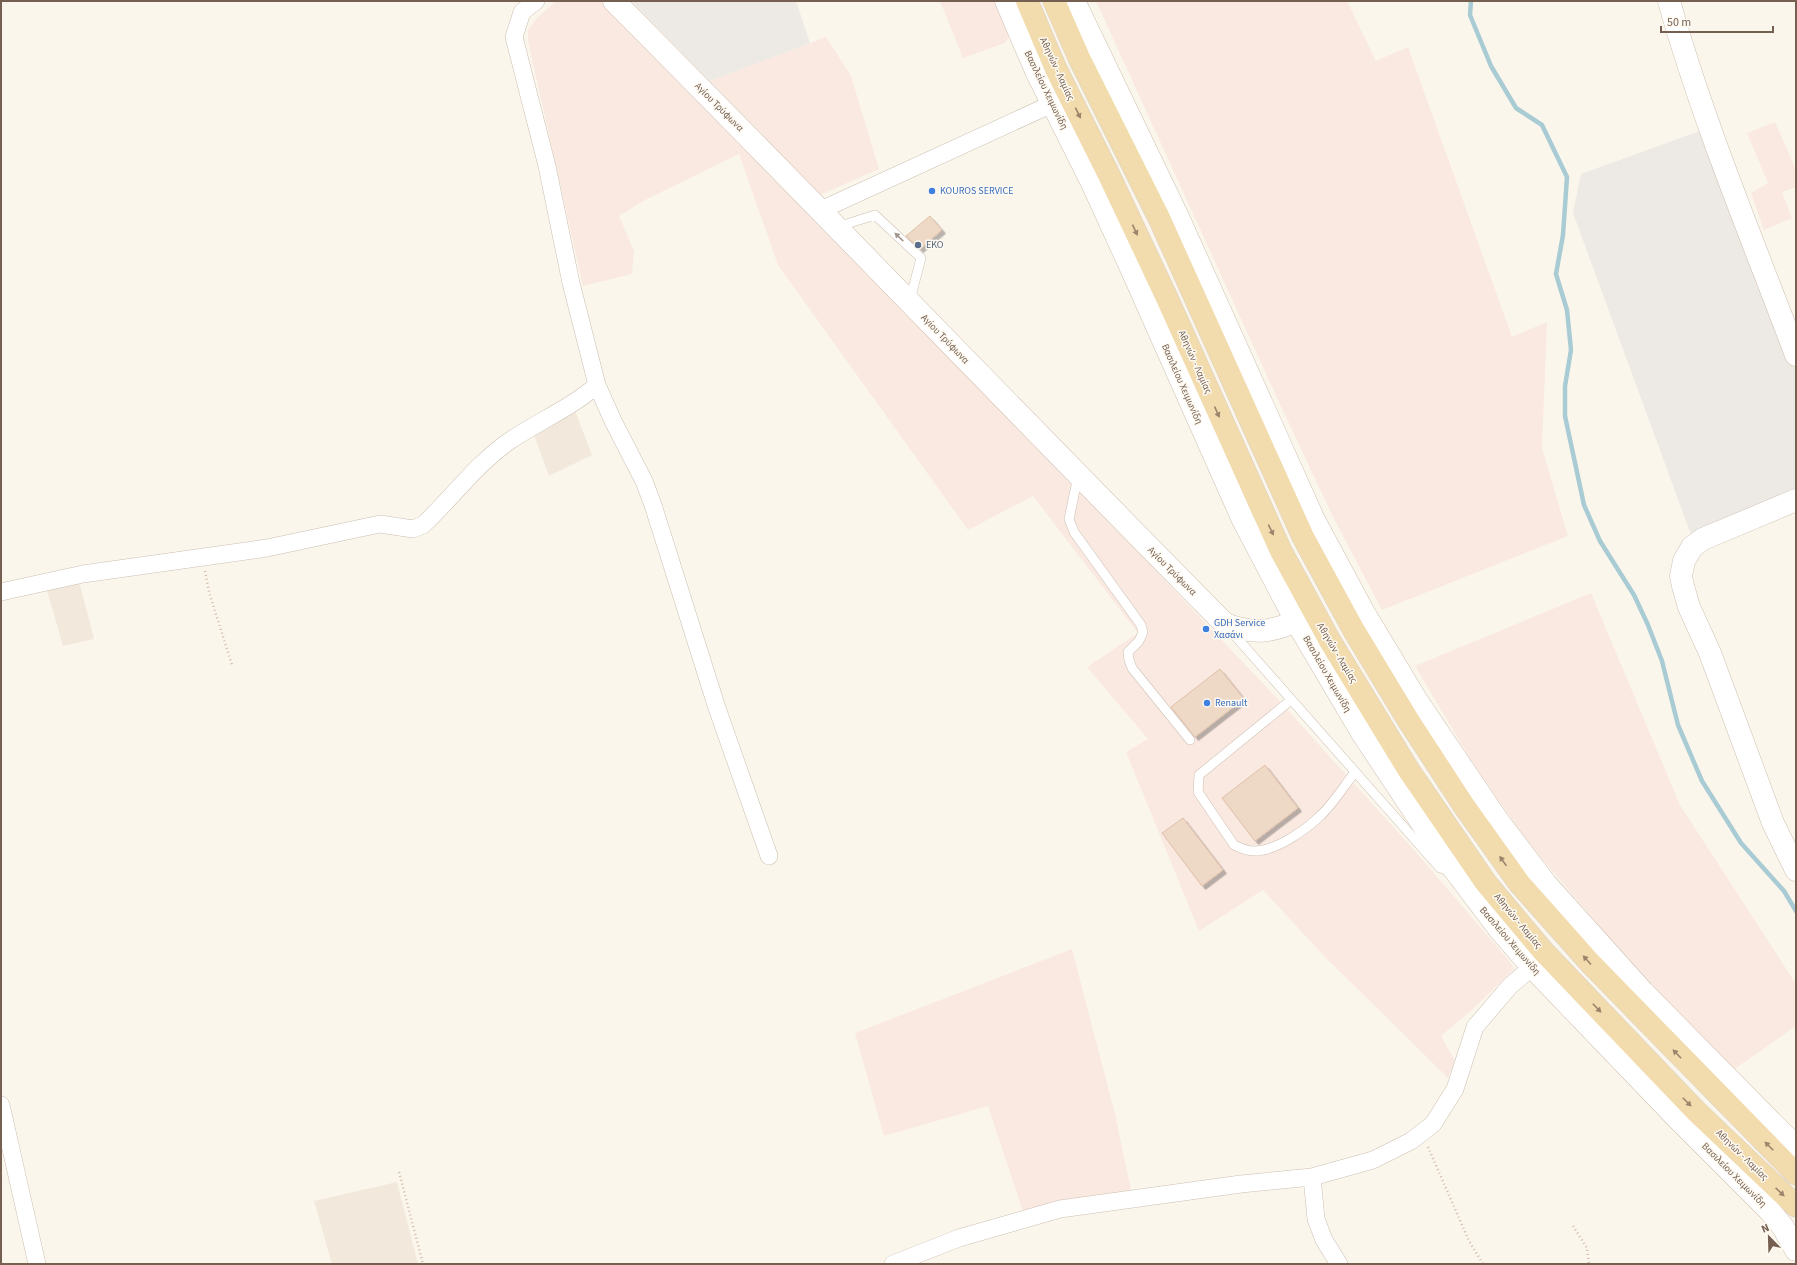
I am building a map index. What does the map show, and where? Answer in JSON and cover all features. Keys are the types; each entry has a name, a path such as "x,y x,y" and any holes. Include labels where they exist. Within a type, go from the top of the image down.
{"main road":[{"name":"Αθηνών - Λαμίας","path":"1027,1 1056,69 1164,291 1281,550 1330,641 1408,769 1486,883 1543,951 1665,1079 1754,1168 1796,1206"},
{"path":"1054,1 1079,58 1159,218 1303,537 1353,629 1408,720 1464,806 1519,883 1596,970 1796,1174"}],"street":[{"path":"536,1 522,12 514,37 546,166 571,283 597,385 610,416 644,481 653,505 717,708 769,856"},
{"name":"Αγίου Τρύφωνα","path":"614,1 837,226 1078,476 1225,624 1246,631 1265,631 1282,627 1296,621"},
{"name":"Βασιλείου Χειμωνίδη","path":"1006,1 1052,104 1121,246 1243,520 1296,621 1356,723 1454,871 1482,909 1532,967 1678,1119 1769,1210 1783,1227 1796,1250"},
{"path":"1074,1 1178,217 1314,520 1361,607 1417,701 1498,821 1546,884 1648,997 1796,1148"},
{"path":"1669,1 1684,53 1703,109 1796,355"},
{"path":"821,210 1052,104"},
{"path":"1,592 83,574 267,548 380,524 413,529 423,525 489,457 512,440 575,402 597,385"},
{"path":"1796,500 1703,539 1692,547 1684,561 1682,576 1689,607 1710,653 1774,823 1796,870"},
{"path":"893,1264 959,1238 1060,1210 1241,1184 1312,1178 1373,1160 1420,1134 1433,1124 1455,1089 1469,1040 1475,1027 1510,986 1532,967"},
{"path":"1,1105 37,1264"},
{"path":"1312,1178 1316,1220 1324,1240 1339,1264"}],"lane":[{"path":"837,226 875,215 921,258 910,302"},
{"path":"1078,476 1069,519 1074,532 1141,625 1143,632 1139,640 1128,652 1132,668 1190,740"},
{"path":"1225,624 1440,868 1454,871"},
{"path":"1291,700 1199,775 1198,792 1234,845 1243,849 1255,851 1272,847 1300,833 1322,815 1355,772"}],"path":[{"path":"203,558 209,592 232,665"},
{"path":"1420,1134 1431,1152 1469,1241 1483,1264"},
{"path":"399,1172 423,1264"},
{"path":"1573,1226 1587,1248 1589,1264"}],"shaded area":[{"path":"556,1 603,1 845,246 1274,695 1415,851 1511,963 1514,969 1473,1009 1441,1036 1455,1061 1448,1078 1323,955 1263,890 1199,931 1126,752 1148,739 1087,667 1138,633 1033,496 968,530 778,265 739,154 643,201 619,216 634,251 632,274 583,286 528,41 528,30 538,17"},
{"path":"631,1 796,1 810,43 710,81"},
{"path":"940,1 996,1 1010,35 1008,39 1005,43 963,58"},
{"path":"1096,1 1347,1 1376,61 1408,47 1512,337 1547,322 1542,448 1568,536 1382,610 1334,519 1284,413"},
{"path":"826,37 851,76 879,169 820,195 710,81"},
{"path":"1775,122 1796,170 1796,187 1782,192 1792,218 1764,230 1751,193 1768,183 1747,133"},
{"path":"1708,128 1796,369 1796,494 1693,540 1573,213 1581,174"},
{"path":"574,408 592,455 549,476 534,435"},
{"path":"79,581 94,639 63,646 46,587"},
{"path":"1591,593 1680,805 1796,984 1796,1026 1733,1070 1701,1039 1613,942 1526,840 1471,760 1415,666"},
{"path":"1072,949 1115,1114 1132,1195 1024,1214 988,1106 884,1136 855,1033"},
{"path":"397,1182 418,1264 332,1264 314,1201"}],"building":[{"path":"930,216 942,230 920,249 906,236"},
{"name":"Renault","path":"1220,669 1244,699 1195,737 1171,707"},
{"path":"1265,765 1298,808 1255,841 1222,798"},
{"path":"1183,818 1223,870 1202,886 1162,833"}],"waterway":[{"path":"1471,1 1470,15 1491,66 1516,108 1542,125 1567,177 1563,235 1556,274 1567,310 1571,350 1565,386 1565,416 1584,505 1600,541 1634,595 1648,625 1662,661 1678,725 1702,781 1741,843 1784,891 1796,911"}],"place":[{"name":"KOUROS SERVICE","path":"932,191"},
{"name":"EKO","path":"918,245"},
{"name":"GDH Service Χασάνι","path":"1206,629"},
{"name":"Renault","path":"1207,703"}]}
